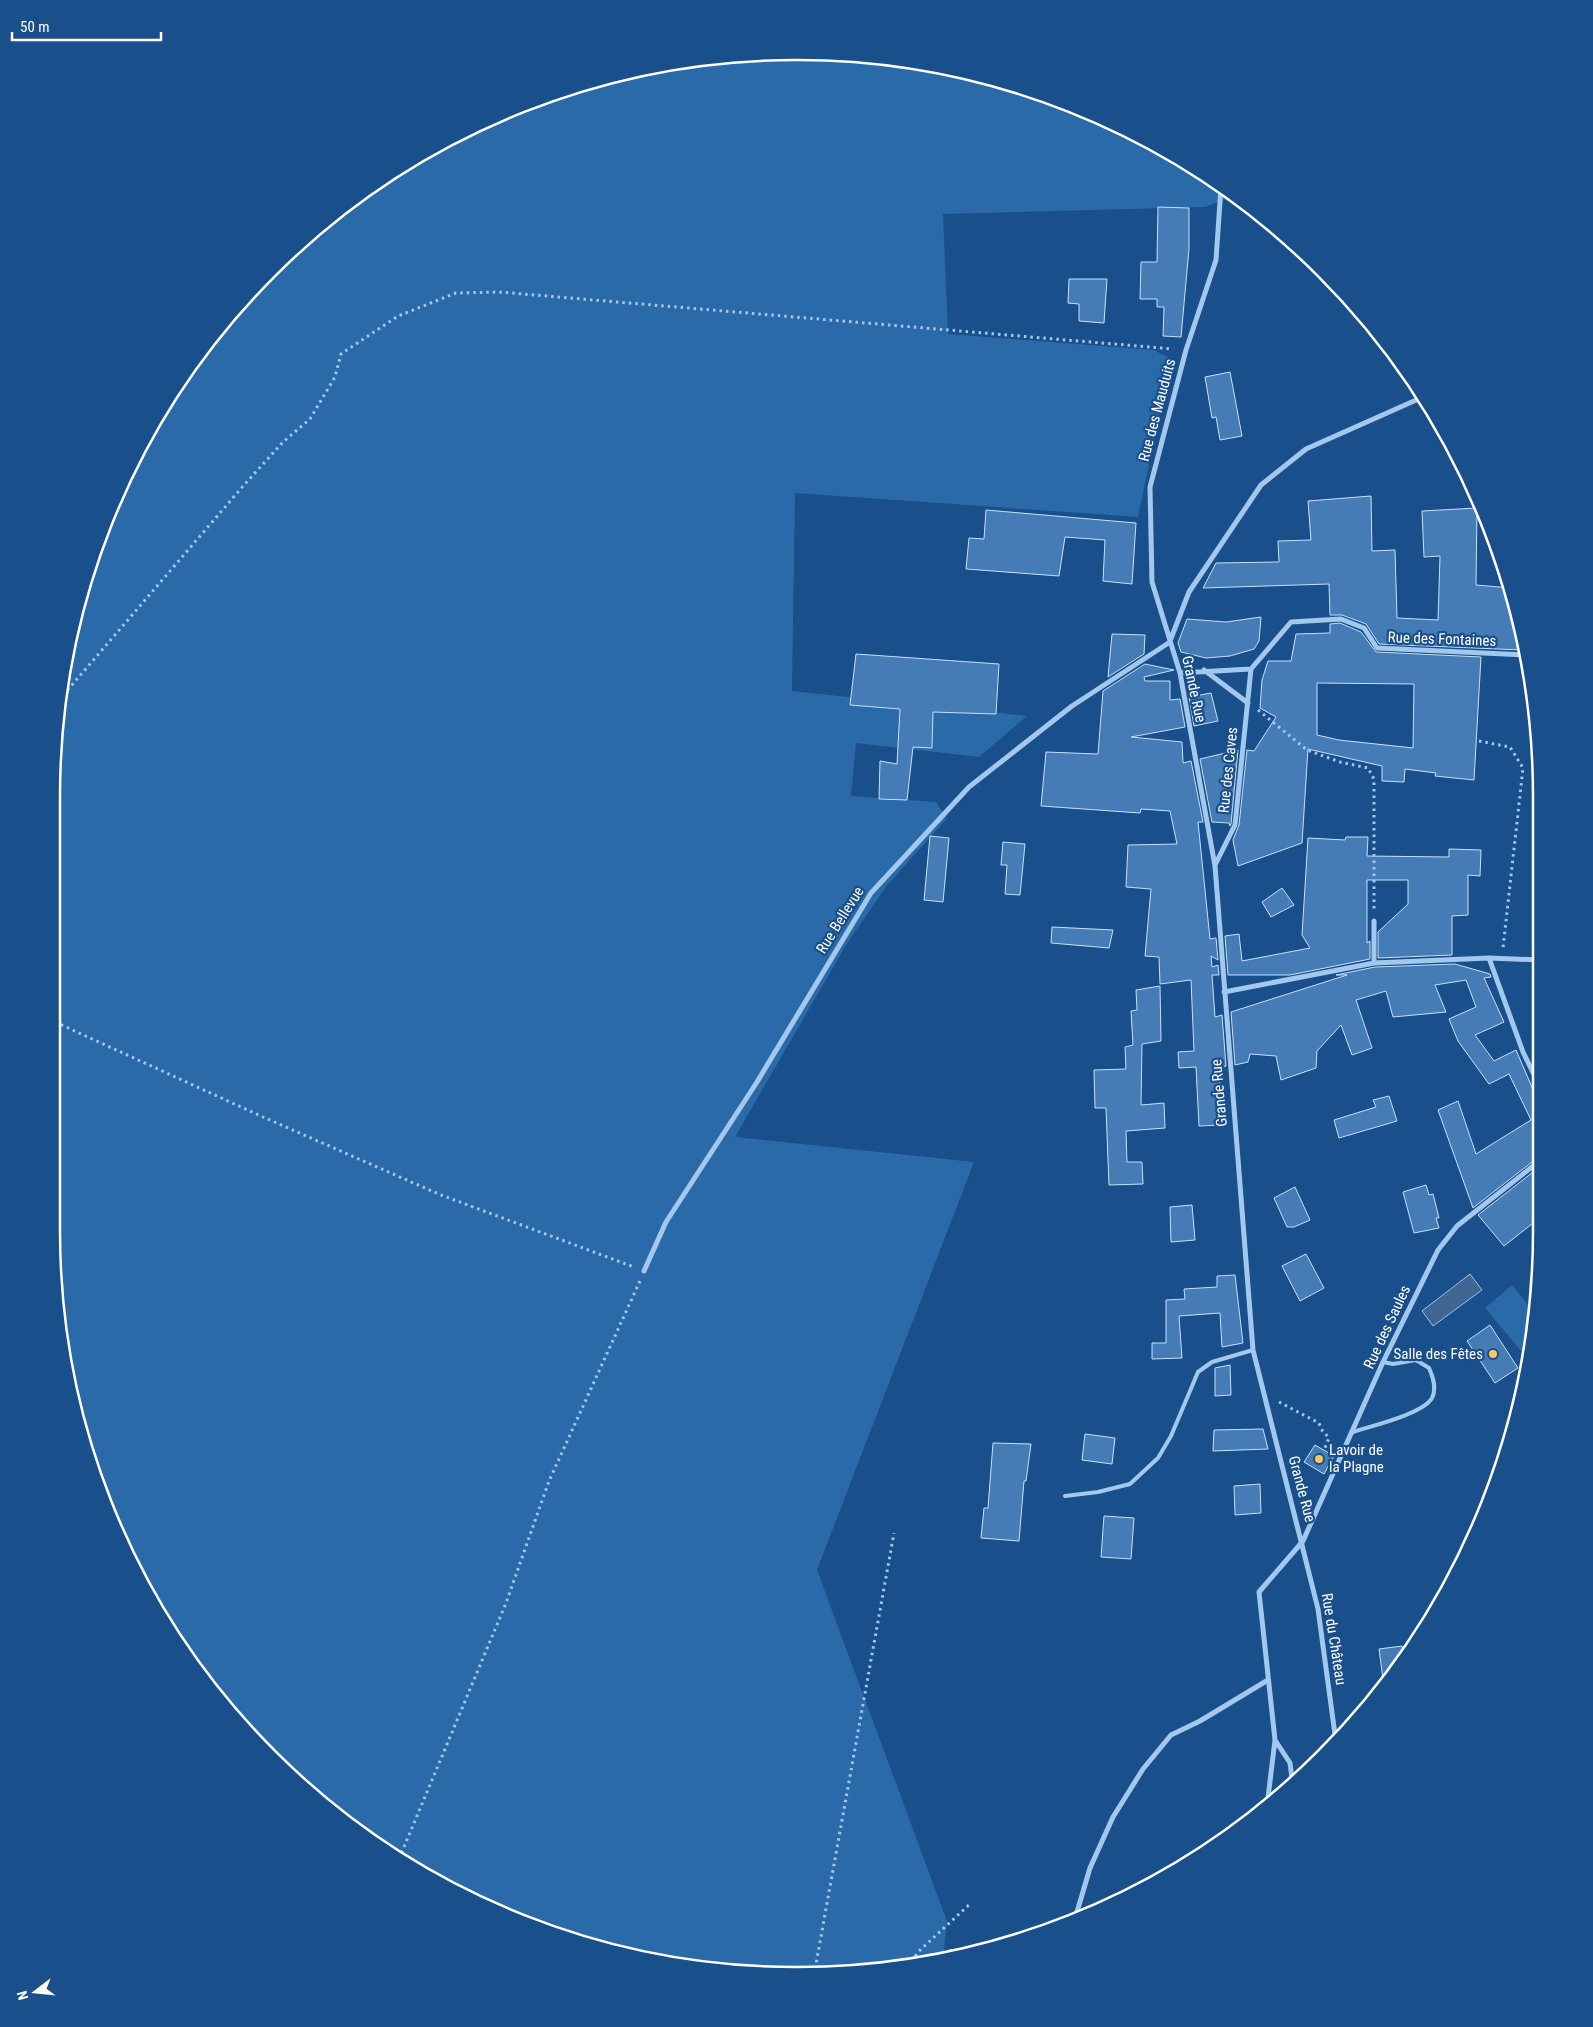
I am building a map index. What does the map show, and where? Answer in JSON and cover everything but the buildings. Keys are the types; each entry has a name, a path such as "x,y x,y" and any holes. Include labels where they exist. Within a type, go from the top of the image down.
{"street":[{"name":"Rue des Mauduits","path":"1170,642 1152,582 1150,487 1186,350 1216,260 1220,194"},
{"path":"1170,642 1190,592 1261,485 1306,449 1417,400"},
{"name":"Rue des Fontaines","path":"1251,669 1291,622 1341,619 1364,628 1377,648 1519,655"},
{"name":"Grande Rue","path":"1170,642 1180,673 1215,866 1253,1350 1303,1541"},
{"name":"Rue Bellevue","path":"644,1271 666,1222 757,1082 871,893 969,787 1072,706 1170,642"},
{"path":"1180,673 1204,670 1251,669"},
{"name":"Rue des Caves","path":"1215,866 1235,825 1251,669"},
{"path":"1204,670 1248,702"},
{"path":"1374,921 1374,963"},
{"path":"1489,958 1523,1052 1533,1073"},
{"path":"1224,992 1374,963 1489,958 1533,960"},
{"name":"Rue des Saules","path":"1275,1740 1258,1592 1303,1541 1383,1362 1438,1250 1457,1226 1533,1166"},
{"name":"Rue du Château","path":"1303,1541 1318,1609 1335,1732"},
{"path":"1077,1911 1090,1868 1113,1817 1143,1769 1171,1735 1200,1721 1268,1680"},
{"path":"1275,1740 1290,1763 1292,1775"},
{"path":"1268,1796 1275,1740"}],"lane":[{"path":"1065,1496 1098,1492 1130,1484 1158,1458 1171,1436 1198,1372 1212,1362 1253,1350"},
{"path":"1353,1432 1418,1410 1431,1400 1435,1385 1429,1368 1416,1360 1393,1364 1383,1362"}],"path":[{"path":"68,691 244,485 283,442 310,419 335,377 341,354 398,316 456,293 508,293 1186,350"},
{"path":"68,688 72,686"},
{"path":"1248,702 1307,750 1340,762 1368,768 1374,779 1374,921"},
{"path":"1479,741 1510,747 1523,768 1501,958"},
{"path":"60,1024 263,1117 441,1195 644,1271 549,1481 506,1603 402,1852"},
{"path":"1266,1402 1277,1401 1319,1423 1321,1429 1329,1438 1324,1450"},
{"path":"816,1966 894,1533"},
{"path":"914,1957 971,1903"}],"shaded area":[{"path":"796,60 845,62 893,66 987,85 1033,99 1078,116 1122,136 1165,159 1227,199 1205,207 943,214 948,334 1154,350 1171,359 1138,517 795,493 792,691 1027,716 979,757 856,743 851,796 936,802 947,818 885,888 846,945 735,1137 974,1162 817,1570 947,1921 944,1952 893,1961 796,1967 700,1961 606,1942 560,1928 515,1911 471,1891 387,1843 348,1815 276,1751 212,1679 184,1640 136,1556 116,1512 99,1467 85,1421 66,1327 60,1230 60,796 62,748 66,700 85,606 99,560 116,515 136,471 184,387 212,348 276,276 348,212 387,184 428,159 471,136 515,116 560,99 606,85 700,66"},
{"path":"1470,1274 1482,1290 1433,1326 1422,1311"},
{"path":"1512,1285 1529,1306 1523,1353 1485,1308"}],"place":[{"name":"Salle des Fêtes","path":"1493,1354"},
{"name":"Lavoir de la Plagne","path":"1319,1459"}]}
